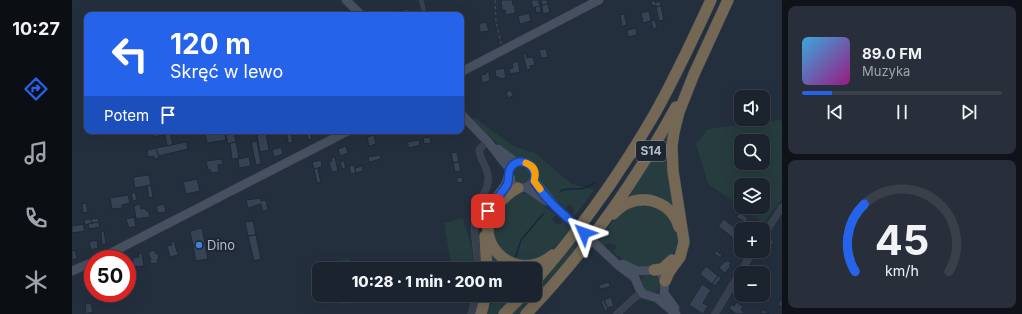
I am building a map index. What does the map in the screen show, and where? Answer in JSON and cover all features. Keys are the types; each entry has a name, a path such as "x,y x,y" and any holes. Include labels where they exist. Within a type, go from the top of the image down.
{"highway":[{"name":"S14","path":"542,273 570,240 620,170 654,115 693,41 711,0"},
{"name":"S14","path":"526,314 568,267 601,225 650,152 694,74 728,0"},
{"path":"664,284 669,272 680,257 683,246 684,236 673,171 672,146 679,112 694,74"},
{"path":"487,262 485,220 488,211 507,185 509,174"},
{"path":"522,188 508,193 494,208 489,220 489,236 491,243 498,254 513,264 526,266 533,265 545,260 570,240"},
{"path":"601,225 619,208 633,201 650,200 666,207 679,225 681,235 680,243 676,255 668,264 660,269 650,270"},
{"path":"481,314 484,302"},
{"path":"504,314 516,302"}],"main road":[{"path":"346,0 358,12"},
{"path":"464,70 599,0"},
{"path":"464,117 488,142 517,163"},
{"path":"117,250 342,134"},
{"path":"488,142 509,174 512,185 522,188 557,208"},
{"path":"509,174 512,167 517,163 523,162 531,166 535,173 534,181 557,208 619,266 636,278 639,288 646,296 659,295 664,284"},
{"path":"522,188 534,181"},
{"path":"612,258 638,271 650,270 661,273 664,284 664,293 680,314"},
{"path":"72,271 84,266"},
{"path":"639,288 641,274 650,270"},
{"path":"653,296 676,314"}],"street":[{"path":"478,262 475,221 476,209 488,184 488,175 479,150 488,142"},
{"path":"770,225 782,207"},
{"path":"715,314 749,258"},
{"path":"617,314 639,288"},
{"path":"470,314 474,302"}],"lane":[{"path":"421,0 424,12"}],"path":[{"path":"494,0 496,21 502,50"}],"green space":[{"path":"474,117 515,147 535,153 572,184 594,190 575,216 573,215 574,211 570,204 565,208 549,194 539,182 540,172 532,162 526,159 514,158 474,123"},
{"path":"770,121 782,121 782,199 765,222 752,214 770,214 770,178 734,178 734,202 708,184 696,144 708,129 734,126 770,126"},
{"path":"669,131 676,209 626,198"},
{"path":"522,165 529,168 532,175 529,182 522,185 515,182 512,175 515,168"},
{"path":"515,193 530,194 556,215 552,219 556,224 561,224 563,221 571,229 546,257 519,262 499,249 492,232 496,212"},
{"path":"636,204 653,205 661,209 671,218 674,224 677,245 674,253 663,266 640,268 623,260 613,252 617,247 611,243 608,243 605,246 598,241 619,213"},
{"path":"463,218 472,249 473,262 451,262 444,223"},
{"path":"577,236 583,241 542,289 542,278"},
{"path":"491,252 502,262 490,262"},
{"path":"349,258 350,262 336,262"},
{"path":"651,273 658,276 661,283 658,290 651,293 644,290 641,283 644,276"},
{"path":"341,302 350,302 342,305"},
{"path":"490,302 509,302 497,314 485,314"},
{"path":"521,302 531,302 521,314 510,314"}],"building":[{"path":"501,0 512,0 513,5 515,5 515,13 506,15 505,10 502,10"},
{"path":"538,0 540,6 533,8 531,1"},
{"path":"541,0 547,0 548,4 542,5"},
{"path":"655,0 655,3 660,1 661,6 652,6 651,1"},
{"path":"548,4 550,12 543,14 542,5"},
{"path":"540,6 541,12 536,13 535,7"},
{"path":"661,6 664,20 659,21 656,7"},
{"path":"409,9 410,12 398,12"},
{"path":"649,11 651,21 643,23 641,13"},
{"path":"529,13 531,21 520,24 518,16"},
{"path":"624,14 627,25 622,26 620,15"},
{"path":"655,20 657,28 653,29 651,21"},
{"path":"486,22 489,31 480,32 479,24"},
{"path":"636,28 637,35 628,37 627,30"},
{"path":"546,49 548,57 541,58 539,50"},
{"path":"523,54 526,54 527,58 533,57 535,65 530,66 531,69 527,70"},
{"path":"518,61 520,72 510,74 509,69 513,68 512,63"},
{"path":"504,68 506,78 499,79 499,77 496,77 495,70"},
{"path":"486,72 489,72 490,81 482,83 481,75 486,74"},
{"path":"511,90 513,96 508,98 506,92"},
{"path":"154,134 168,134 154,137"},
{"path":"170,134 173,145 167,146 165,135"},
{"path":"206,134 225,134 226,140 207,143"},
{"path":"226,134 235,134 236,142 228,144"},
{"path":"266,134 269,150 260,152 257,135"},
{"path":"286,134 292,134 293,142 288,143"},
{"path":"307,134 311,134 312,139 308,140"},
{"path":"374,135 376,144 369,146 367,137"},
{"path":"430,137 431,143 424,144 423,138"},
{"path":"419,140 420,145 409,148 407,142"},
{"path":"257,141 261,164 256,165 251,142"},
{"path":"186,142 188,149 158,156 156,148"},
{"path":"236,142 239,158 232,159 230,143"},
{"path":"346,146 348,153 340,156 338,149"},
{"path":"281,147 283,154 274,157 272,150"},
{"path":"156,148 159,158 154,159 154,156 148,157 147,150"},
{"path":"457,152 459,162 453,163 451,153"},
{"path":"380,155 381,159 369,162 368,157"},
{"path":"249,157 251,166 239,168 238,159"},
{"path":"335,157 338,171 332,172 329,162 332,161 331,158"},
{"path":"222,159 223,164 218,165 219,172 210,173 211,170 208,170 206,161"},
{"path":"321,160 322,167 314,169 312,162"},
{"path":"344,161 346,168 342,169 340,162"},
{"path":"459,162 461,171 455,172 453,163"},
{"path":"354,165 356,173 351,174 349,166"},
{"path":"362,166 363,171 356,173 355,168"},
{"path":"320,168 318,170 321,182 317,183 314,169"},
{"path":"149,175 151,185 135,188 133,177"},
{"path":"462,177 463,182 458,183 456,178"},
{"path":"197,179 200,191 186,194 183,182"},
{"path":"151,185 153,197 149,198 147,186"},
{"path":"135,192 137,200 133,201 131,194"},
{"path":"128,195 130,203 122,205 122,208 112,209 110,198"},
{"path":"261,198 261,201 266,200 268,210 263,211 261,204 248,208 246,200"},
{"path":"86,203 88,212 83,213 82,204"},
{"path":"140,204 141,209 145,208 146,211 148,210 150,217 136,219 134,206"},
{"path":"164,204 166,212 158,213 156,206"},
{"path":"738,214 742,214 748,219 746,221 747,222 745,222 736,217"},
{"path":"134,217 136,226 129,228 126,219"},
{"path":"98,218 99,222 92,223 91,219"},
{"path":"91,219 92,223 85,225 84,220"},
{"path":"724,219 734,227 734,239 718,226"},
{"path":"253,221 256,235 248,236 245,222"},
{"path":"99,222 100,227 89,229 88,224"},
{"path":"83,224 85,231 72,233 72,226"},
{"name":"Dino","path":"202,228 208,259 196,261 190,231"},
{"path":"104,231 106,244 102,245 101,232"},
{"path":"256,235 261,259 254,261 248,236"},
{"path":"770,239 774,242 770,247"},
{"path":"97,240 98,248 91,250 89,242"},
{"path":"174,241 178,255 170,257 167,246 172,245 171,242"},
{"path":"75,250 77,258 72,260 72,251"},
{"path":"155,250 156,254 158,253 158,263 150,264 151,260 148,252"},
{"path":"716,251 722,255 720,258 714,253"},
{"path":"142,253 144,266 136,266 136,258 139,257 138,254"},
{"path":"727,260 731,263 729,265 731,266 725,273 719,268"},
{"path":"706,266 718,276 712,284 700,274"},
{"path":"718,276 721,278 715,286 712,284"},
{"path":"609,282 610,287 600,289 599,285"},
{"path":"702,284 711,290 703,303 708,306 703,314 689,305"},
{"path":"611,297 614,306 607,308 604,300"},
{"path":"782,299 782,308 778,304"},
{"path":"604,300 608,310 605,311 601,301"},
{"path":"737,302 743,307 741,310 744,312 742,314 736,314 729,308 732,305 734,306"},
{"path":"91,303 93,312 86,314 85,304"},
{"path":"763,310 769,314 760,313"}],"waterway":[{"path":"560,192 567,189 585,188 594,183"},
{"path":"515,259 521,240 543,214"},
{"path":"489,305 493,302"}],"slow traffic":[{"path":"526,163 534,169 534,181 540,189"}],"place":[{"name":"Dino","path":"199,245"}],"route":[{"path":"488,211 507,185 512,167 519,162 528,163 534,169 534,181 536,184 557,208 584,233"}]}
